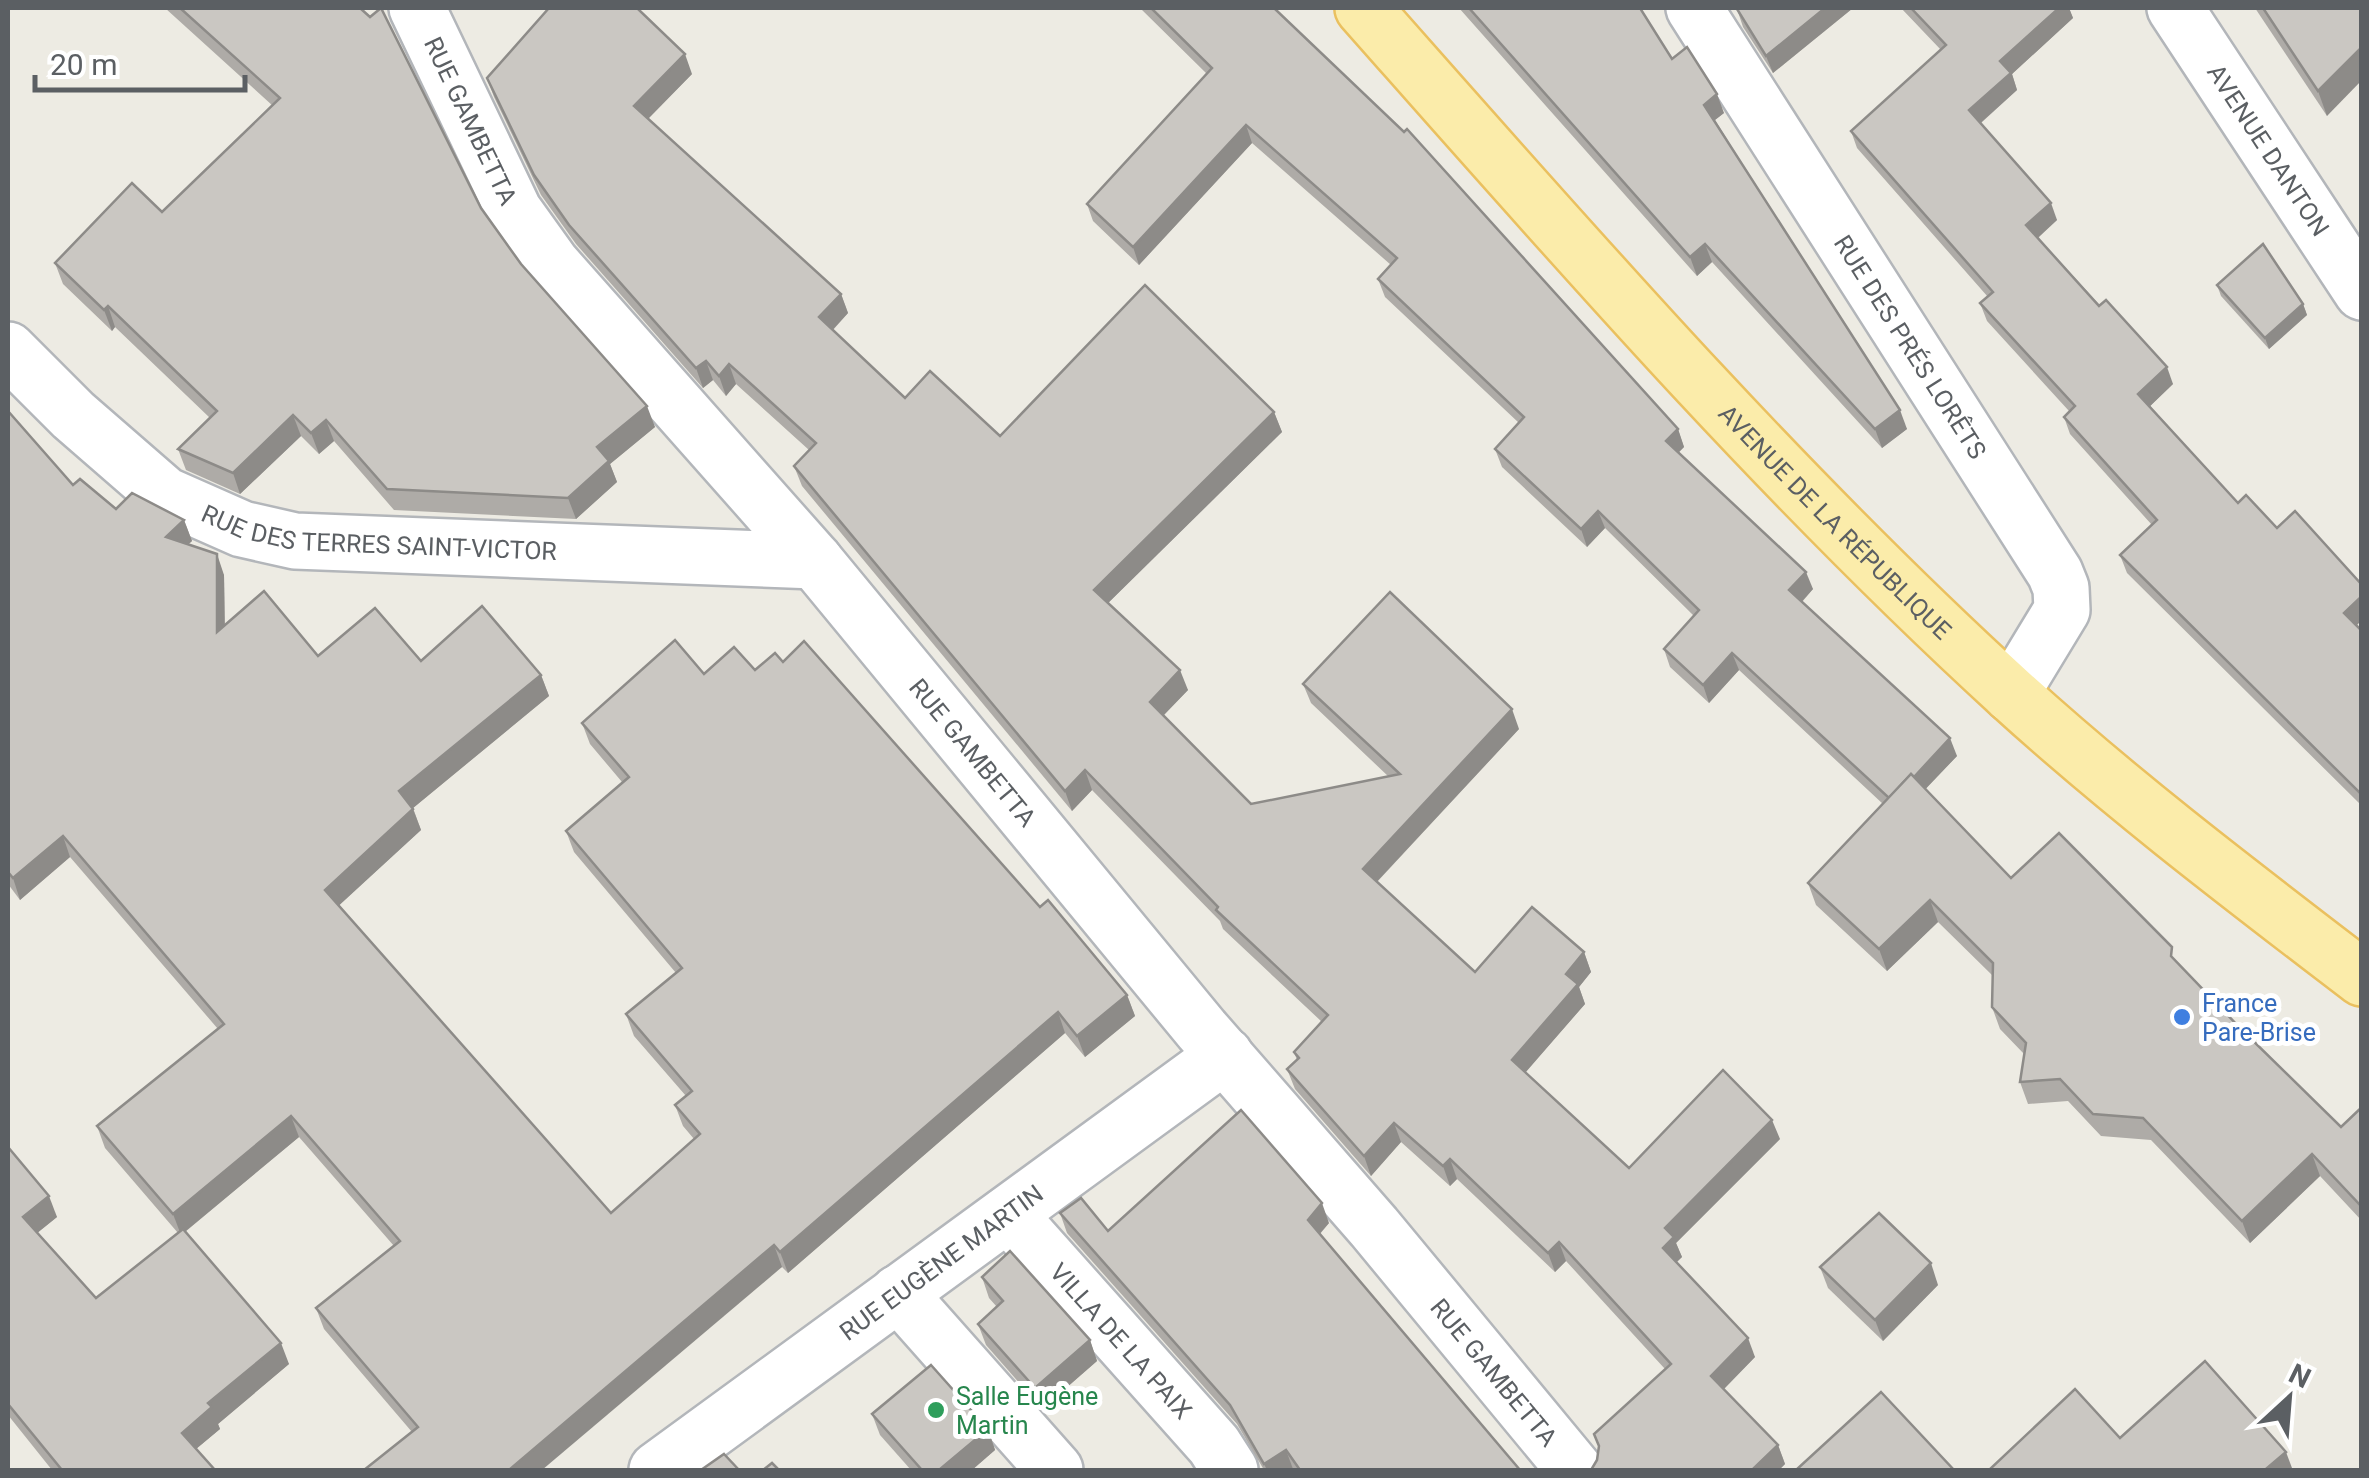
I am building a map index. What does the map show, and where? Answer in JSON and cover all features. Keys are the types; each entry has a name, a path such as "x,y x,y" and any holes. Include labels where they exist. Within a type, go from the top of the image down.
{"main road":[{"name":"AVENUE DE LA RÉPUBLIQUE","path":"1364,8 1634,311 1819,510 2011,694 2235,883 2362,978"}],"street":[{"name":"RUE GAMBETTA","path":"417,8 514,211 552,264 815,560 1575,1470"},
{"name":"RUE DES PRÉS LORÊTS","path":"1694,8 2055,573 2061,588 2062,610 2011,694"},
{"name":"AVENUE DANTON","path":"2175,8 2362,292"},
{"name":"RUE DES TERRES SAINT-VICTOR","path":"8,350 72,415 165,495 242,529 296,540 815,560"},
{"name":"RUE EUGÈNE MARTIN","path":"657,1470 1225,1055"},
{"name":"VILLA DE LA PAIX","path":"1008,1214 1214,1446 1230,1470"},
{"path":"898,1294 1055,1470"}],"building":[{"path":"180,8 360,8 370,17 381,8 481,208 521,264 647,406 597,447 609,461 568,498 387,489 326,420 311,433 293,415 233,473 178,449 217,411 108,306 104,310 55,263 132,183 162,212 280,98"},
{"path":"549,8 637,8 685,54 634,106 841,294 819,317 905,398 930,371 1000,436 1145,285 1274,412 1094,590 1180,670 1150,702 1251,804 1400,774 1303,684 1390,592 1512,709 1363,869 1475,972 1532,907 1584,952 1566,974 1578,984 1512,1060 1629,1168 1723,1070 1772,1120 1665,1228 1674,1237 1663,1248 1748,1338 1711,1376 1778,1445 1752,1470 1591,1470 1599,1446 1594,1434 1671,1364 1559,1242 1548,1253 1450,1159 1443,1166 1394,1123 1364,1156 1287,1069 1299,1058 1294,1052 1328,1015 1216,910 1218,907 1085,770 1065,791 794,466 816,443 729,364 719,376 706,361 696,368 569,225 534,175 487,78"},
{"path":"1151,8 1274,8 1404,132 1407,129 1678,429 1666,441 1806,572 1789,590 1950,738 1914,777 1911,774 1889,798 1732,653 1703,685 1664,649 1699,610 1598,511 1581,529 1495,449 1524,417 1378,279 1397,258 1246,125 1133,247 1087,204 1212,68"},
{"path":"1469,8 1640,8 1672,59 1687,47 1717,94 1704,105 1900,410 1875,429 1705,244 1690,257"},
{"path":"1739,8 1825,8 1766,56"},
{"path":"1911,8 2059,8 2000,61 2011,73 1969,110 2051,203 2026,225 2099,306 2106,300 2167,367 2138,394 2238,503 2246,495 2277,528 2295,511 2362,585 2362,596 2344,613 2362,631 2362,795 2120,555 2157,520 2064,417 2075,406 1980,303 1993,292 1851,131 1946,45"},
{"path":"2263,8 2362,8 2362,47 2318,91"},
{"path":"2263,244 2303,304 2265,338 2217,285"},
{"path":"8,411 73,485 80,479 116,509 132,493 184,520 166,537 217,554 217,632 264,591 318,656 375,608 421,661 482,606 541,675 399,791 413,809 325,890 611,1213 700,1134 675,1105 692,1091 626,1014 682,968 566,831 629,777 582,723 675,640 704,674 734,647 755,670 775,653 783,662 804,641 1040,907 1048,900 1127,995 1077,1036 1058,1012 780,1252 774,1245 509,1470 364,1470 418,1427 316,1308 400,1241 291,1116 173,1214 97,1126 224,1024 63,836 13,878 8,872"},
{"path":"1911,774 2011,878 2059,833 2172,947 2171,956 2241,1029 2341,1127 2362,1107 2362,1207 2312,1154 2242,1221 2143,1118 2093,1114 2060,1079 2020,1082 2026,1043 1992,1007 1993,963 1930,900 1879,949 1808,883"},
{"path":"1241,1110 1322,1203 1308,1220 1520,1470 1300,1470 1286,1450 1264,1464 1230,1405 1060,1213 1081,1198 1108,1231"},
{"path":"8,1147 49,1196 23,1217 96,1298 183,1229 281,1343 208,1403 212,1407 182,1433 215,1470 62,1470 8,1404"},
{"path":"1879,1213 1931,1263 1875,1320 1820,1267"},
{"path":"1010,1251 1090,1340 1035,1388 978,1324 1003,1301 982,1277"},
{"path":"2205,1361 2286,1452 2269,1470 1989,1470 2075,1389 2120,1438"},
{"name":"Salle Eugène Martin","path":"931,1365 988,1429 939,1470 922,1470 872,1414"},
{"path":"1881,1392 1954,1470 1796,1470"},
{"path":"724,1454 739,1470 701,1470"}],"place":[{"name":"France Pare-Brise","path":"2182,1017"},
{"name":"Salle Eugène Martin","path":"936,1410"}]}
